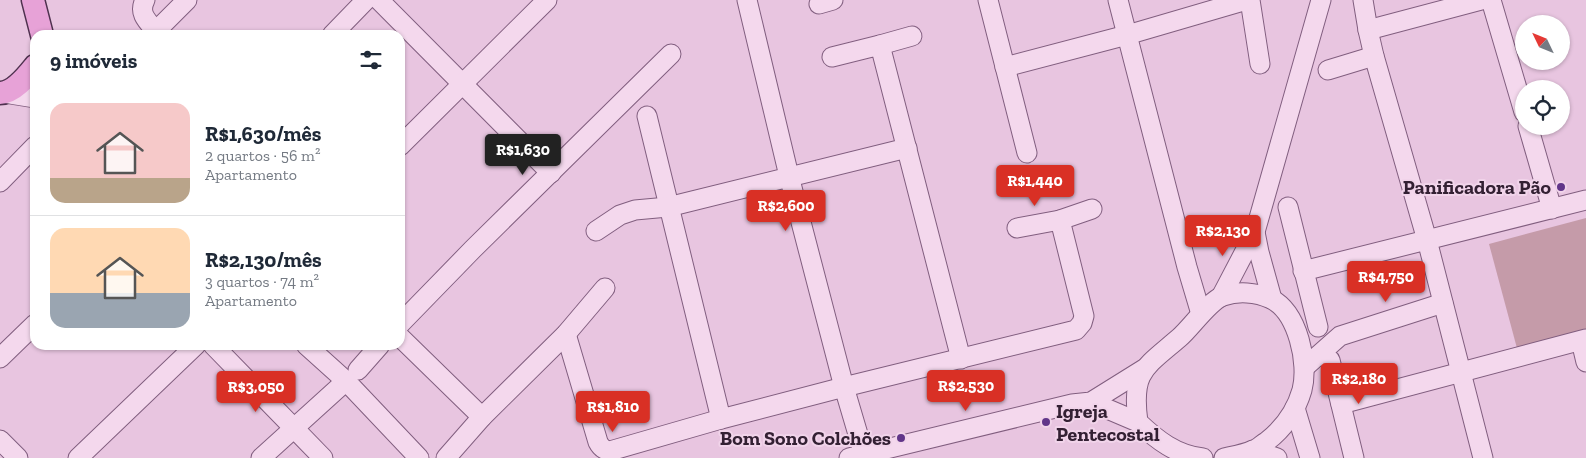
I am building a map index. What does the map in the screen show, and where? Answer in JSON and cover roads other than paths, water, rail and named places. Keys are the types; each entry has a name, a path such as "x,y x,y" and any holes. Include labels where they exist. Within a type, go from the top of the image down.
{"main road":[{"path":"33,0 41,30"},
{"path":"2,93 22,81 30,72"}],"street":[{"path":"145,0 142,5 142,12 152,30"},
{"path":"157,30 187,0"},
{"path":"337,30 366,0"},
{"path":"379,0 551,173"},
{"path":"405,141 547,0"},
{"path":"747,0 789,176 844,387 859,457 1072,404 1090,402 1144,369 1188,331 1201,314 1221,297 1255,232 1321,0"},
{"path":"988,0 1027,153"},
{"path":"1118,0 1187,267 1201,314"},
{"path":"1005,67 1249,0 1260,64"},
{"path":"1363,0 1374,56 1427,240 1483,458"},
{"path":"1368,30 1481,0"},
{"path":"1491,0 1515,81"},
{"path":"832,57 912,36"},
{"path":"880,45 961,359"},
{"path":"405,319 672,54"},
{"path":"1328,70 1374,56"},
{"path":"2,93 30,97"},
{"path":"647,116 721,419"},
{"path":"1531,135 1552,209"},
{"path":"596,231 620,215 635,210 668,207 907,148"},
{"path":"0,182 30,158"},
{"path":"1304,271 1586,200"},
{"path":"1288,207 1318,327"},
{"path":"1017,228 1060,220 1092,209"},
{"path":"566,334 598,442 600,447 610,451 721,419 844,387 1076,330 1082,323 1084,316 1060,220"},
{"path":"1224,458 1254,450 1278,433 1295,408 1302,388 1303,351 1292,322 1272,299 1258,252 1255,232"},
{"path":"446,458 482,417 566,334 605,288"},
{"path":"1221,297 1247,292 1272,299"},
{"path":"1304,367 1340,336 1444,303"},
{"path":"1292,322 1318,327 1340,336"},
{"path":"0,358 30,329"},
{"path":"1342,404 1460,371 1583,340 1586,362"},
{"path":"405,342 482,417"},
{"path":"78,458 191,350"},
{"path":"218,350 323,458"},
{"path":"315,350 352,375 419,458"},
{"path":"261,458 352,375 375,350"},
{"path":"1330,360 1354,458"},
{"path":"1138,422 1135,401 1137,384 1144,369"},
{"path":"1090,402 1138,422 1166,452 1203,458"},
{"path":"1295,408 1310,458"},
{"path":"0,440 18,458"},
{"path":"1254,450 1277,458"}],"place":[{"name":"Panificadora Pão","path":"1561,187"},
{"name":"Igreja Pentecostal","path":"1046,422"},
{"name":"Bom Sono Colchões","path":"901,438"}]}
